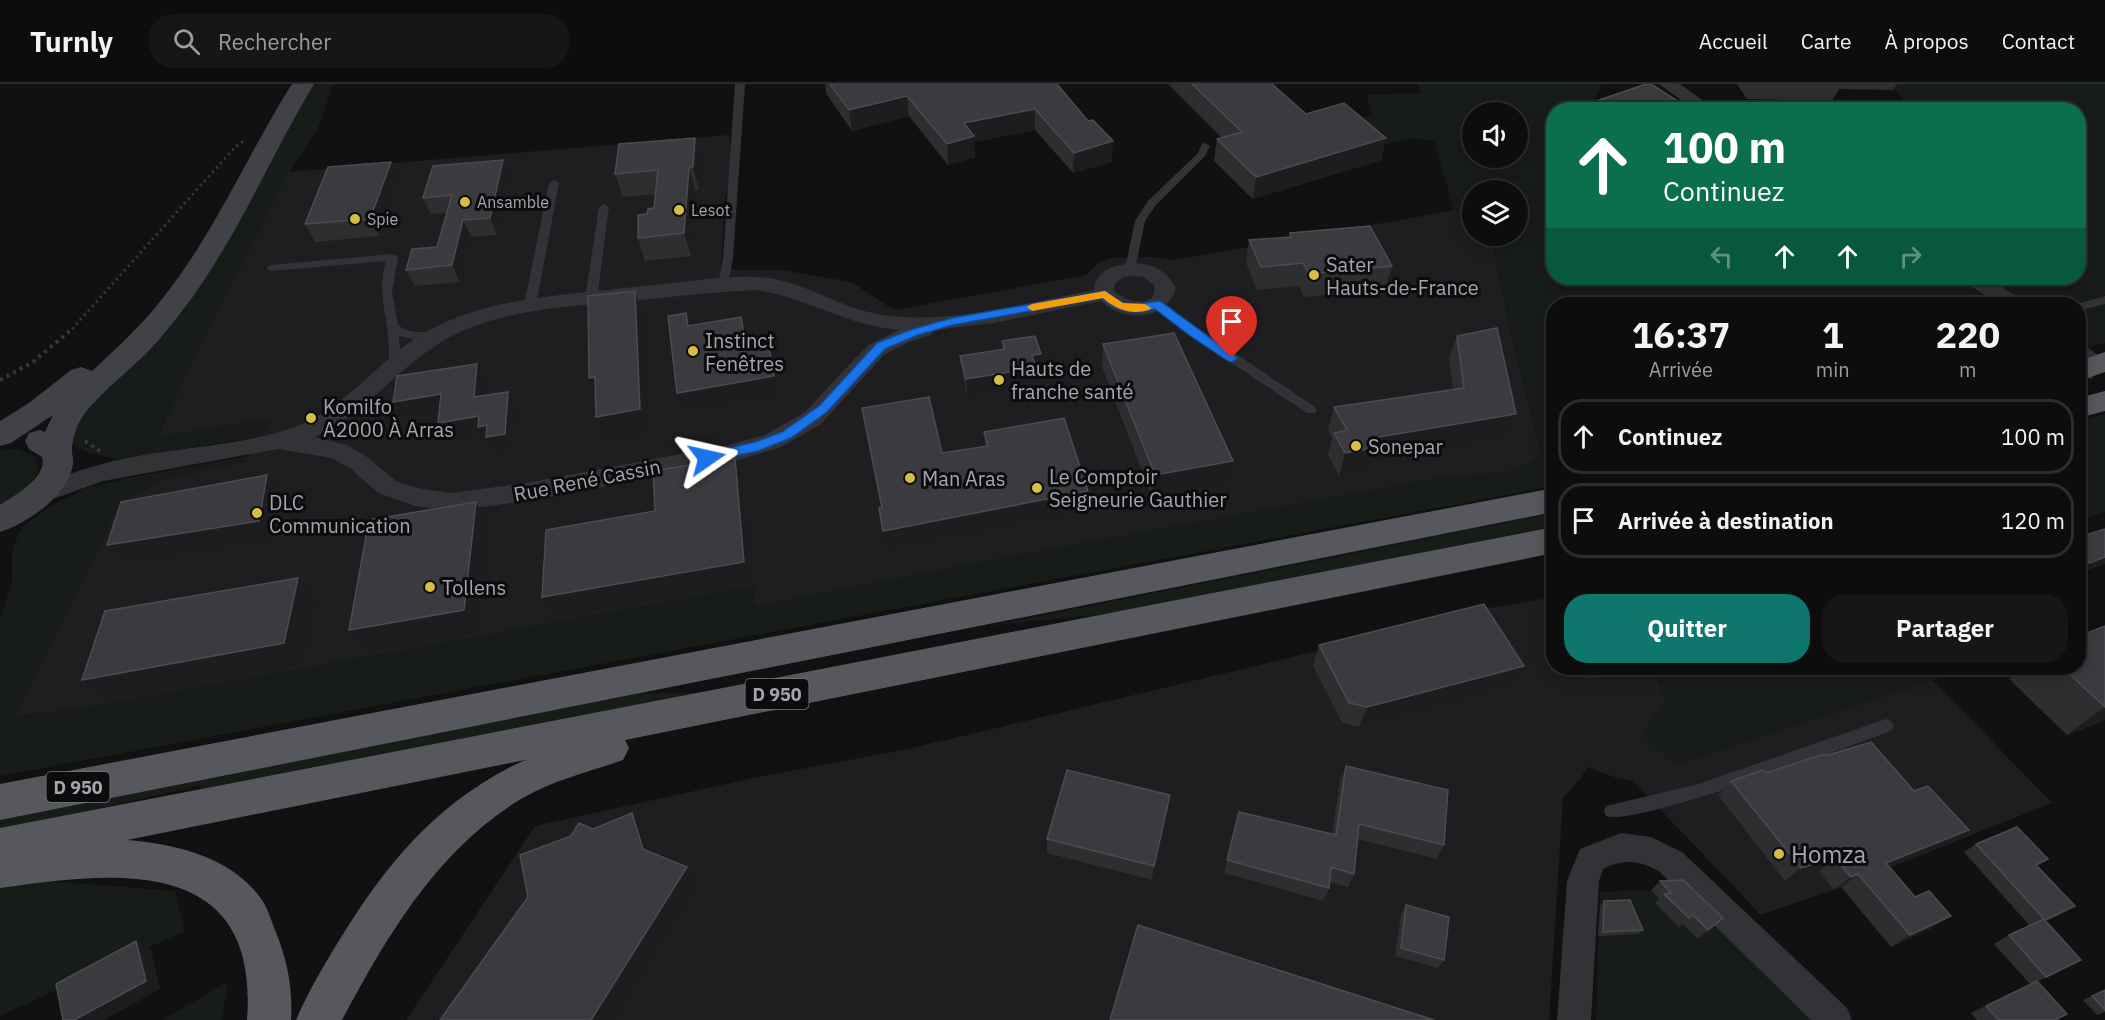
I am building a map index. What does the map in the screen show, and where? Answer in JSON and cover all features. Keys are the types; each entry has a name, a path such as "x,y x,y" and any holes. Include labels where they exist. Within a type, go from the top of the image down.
{"highway":[{"path":"2086,369 2105,362"},
{"path":"2086,406 2105,401"},
{"name":"D 950","path":"0,802 1546,502"},
{"name":"D 950","path":"0,847 1546,542"},
{"path":"318,1020 371,925 420,858 477,807 519,779 552,765 594,752 871,691 1126,625"},
{"path":"0,788 156,771"},
{"path":"0,869 88,860 140,859 184,868 219,883 239,901 255,926 267,967 269,1020"}],"main road":[{"path":"0,538 21,507 52,478 57,457 59,430 69,414 146,337 190,280 259,165 274,133 303,84"},
{"path":"0,435 71,386 136,326 172,282 248,167 274,133"},
{"path":"0,440 18,438 38,440 48,444 57,457"}],"street":[{"path":"1668,84 1696,102"},
{"path":"1130,269 1148,272 1162,280 1166,291 1156,304 1147,308 1130,308 1114,303 1105,294 1104,285 1109,277 1130,269"},
{"path":"21,507 104,472 266,444 304,432 345,411 367,394 395,364 437,335 483,316 530,305 723,285 756,284 777,286 864,318 896,323 952,321 1105,294"},
{"path":"1984,285 2003,297"},
{"path":"864,318 878,334 876,350"},
{"name":"Rue René Cassin","path":"266,444 311,444 350,457 377,480 394,490 415,497 450,502 489,499 728,454 773,441 813,418 876,350 902,337 952,321"},
{"path":"345,411 338,424 338,434 340,445 350,457"},
{"path":"57,457 104,472"},
{"path":"1574,1020 1583,881 1591,859 1601,853 1622,847 1635,847 1660,854 1685,874 1835,1020"}],"lane":[{"path":"723,285 728,258 740,84"},
{"path":"1130,269 1140,221 1152,203 1202,154 1206,146"},
{"path":"530,305 554,183"},
{"path":"591,299 604,207"},
{"path":"272,268 393,257 385,287 393,327 395,364"},
{"path":"2086,305 2105,300"},
{"path":"1156,304 1193,333 1311,410"},
{"path":"393,327 411,336 437,335"},
{"path":"1612,811 1698,792 1886,726"}],"path":[{"path":"0,380 51,350 148,246 236,146 258,132 274,133"}],"shaded area":[{"path":"313,84 333,84 318,128 288,173 257,232 157,437 273,418 260,437 117,459 91,454 73,445 69,431 109,384"},
{"path":"1418,84 1602,84 1593,102 1546,102 1546,285 1976,285 1994,297 1546,297 1546,487 0,776 0,619 12,582 12,549 22,527 48,508 83,489 128,478 248,456 245,461 159,481 122,500 15,717 96,706 753,586 755,607 988,561 1430,480 1515,471 1542,454 1511,332 1493,246 1528,246 1528,180 1462,180 1462,209 1454,210 1434,141 1412,138 1386,144 1357,120 1371,114 1367,95 1421,93"},
{"path":"1891,84 2105,84 2105,295 2086,301 2086,297 2008,297 1990,285 2086,285 2086,102 1905,102"},
{"path":"729,135 733,179 725,198 721,270 782,270 851,282 894,310 1086,275 1099,262 1112,258 1151,257 1174,260 1462,209 1462,246 1493,246 1511,332 1542,455 1515,471 1430,480 988,561 754,607 753,587 96,706 14,717 122,500 158,481 245,461 272,419 157,438 186,374 288,172"},
{"path":"2105,304 2105,343 2086,349 2086,310"},
{"path":"2105,414 2105,512 2086,519 2086,419"},
{"path":"18,449 35,456 39,469 30,486 0,508 0,450"},
{"path":"1546,515 1546,531 1124,612 988,626"},
{"path":"1546,598 1546,675 1655,675 1665,702 1675,765 1933,680 2052,803 1841,887 1761,915 1633,781 1587,767 1581,778 1563,798 1549,1020 406,1020 535,826 758,777 908,749 1483,609"},
{"path":"1656,675 1945,675 1675,765 1642,734 1665,702"},
{"path":"643,693 720,693 198,795 201,785 0,831 0,817"},
{"path":"0,879 175,891 185,931 0,1016"},
{"path":"1677,889 1813,1020 1596,1020 1600,892"},
{"path":"228,982 222,1020 162,1020"}],"building":[{"path":"830,84 1057,84 1088,121 1093,120 1113,141 1074,153 1035,109 964,123 974,136 947,144 907,96 849,110"},
{"path":"1192,84 1272,84 1306,114 1344,103 1386,138 1256,177 1217,139 1242,132"},
{"path":"1651,84 1679,102 1598,102 1596,101"},
{"path":"695,138 693,167 689,168 684,233 638,238 638,215 647,214 648,209 654,208 658,170 615,174 619,144"},
{"path":"503,160 490,218 463,220 452,265 406,270 412,249 437,247 452,195 423,198 433,166"},
{"path":"391,162 370,219 305,224 328,167"},
{"path":"1370,226 1392,266 1309,274 1303,263 1261,267 1249,240 1291,237 1290,233"},
{"path":"635,291 640,409 596,417 595,377 589,378 588,296"},
{"path":"686,313 688,326 741,317 745,340 767,336 774,376 677,393 668,316"},
{"path":"1497,328 1516,414 1367,439 1373,448 1345,453 1334,433 1347,430 1334,407 1464,388 1457,336"},
{"path":"1174,333 1233,461 1155,475 1103,344"},
{"path":"1035,336 1041,354 1032,355 1036,368 966,379 960,356 1005,349 1002,341"},
{"path":"477,364 474,397 508,392 505,434 486,437 487,425 478,427 479,416 438,423 441,394 393,402 397,376"},
{"path":"929,397 942,453 988,446 984,432 1064,418 1088,491 883,531 879,508 882,508 862,408"},
{"path":"735,458 744,562 542,597 546,530 655,511 653,471"},
{"path":"267,475 259,521 107,545 121,502"},
{"name":"Tollens","path":"476,502 464,610 349,630 369,520"},
{"path":"2105,529 2105,557 2090,563 2086,559 2086,535"},
{"path":"298,578 284,643 82,680 105,611"},
{"path":"1484,604 1524,666 1367,707 1349,703 1319,645"},
{"path":"2105,626 2105,707 2071,675 2086,675 2086,633"},
{"path":"1871,742 1914,791 1928,786 1969,830 1886,863 1915,897 1929,891 1951,916 1910,935 1858,874 1851,877 1835,858 1801,868 1731,781 1763,770 1766,773"},
{"path":"1346,766 1448,790 1444,845 1359,824 1354,874 1331,867 1329,888 1227,860 1239,812 1336,835"},
{"path":"1067,770 1170,795 1154,866 1047,839"},
{"path":"632,813 643,849 687,867 591,1020 440,1020 528,897 520,855 571,836 579,823 593,829"},
{"path":"2017,827 2048,859 2036,865 2075,906 2045,920 1976,844"},
{"path":"1683,880 1723,918 1708,930 1693,915 1689,918 1664,894 1671,893 1660,881"},
{"path":"1630,900 1643,930 1603,932 1604,901"},
{"path":"1406,905 1449,917 1444,960 1401,948"},
{"path":"2044,919 2081,960 2046,977 2009,935"},
{"path":"1138,925 1434,1020 1110,1020"},
{"path":"136,941 146,981 74,1020 63,1020 56,984"},
{"path":"2037,981 2067,1014 2055,1020 1999,1020 1986,1006"},
{"path":"2105,990 2105,1010 2092,996"}],"tunnel":[{"path":"2086,361 2105,375"}],"slow traffic":[{"path":"1032,307 1105,294 1110,301 1119,306 1145,308"}],"place":[{"name":"Ansamble","path":"465,202"},
{"name":"Lesot","path":"679,210"},
{"name":"Spie","path":"355,219"},
{"name":"Sater Hauts-de-France","path":"1314,275"},
{"name":"Instinct Fenêtres","path":"693,351"},
{"name":"Hauts de franche santé","path":"999,380"},
{"name":"Komilfo A2000 À Arras","path":"311,418"},
{"name":"Sonepar","path":"1356,446"},
{"name":"Man Aras","path":"910,478"},
{"name":"Le Comptoir Seigneurie Gauthier","path":"1037,488"},
{"name":"DLC Communication","path":"257,513"},
{"name":"Tollens","path":"430,587"},
{"name":"Homza","path":"1779,854"}],"route":[{"path":"707,458 758,446 786,435 823,409 881,346 914,332 952,321 1105,294 1119,306 1136,309 1156,304 1193,333 1232,358"}]}
